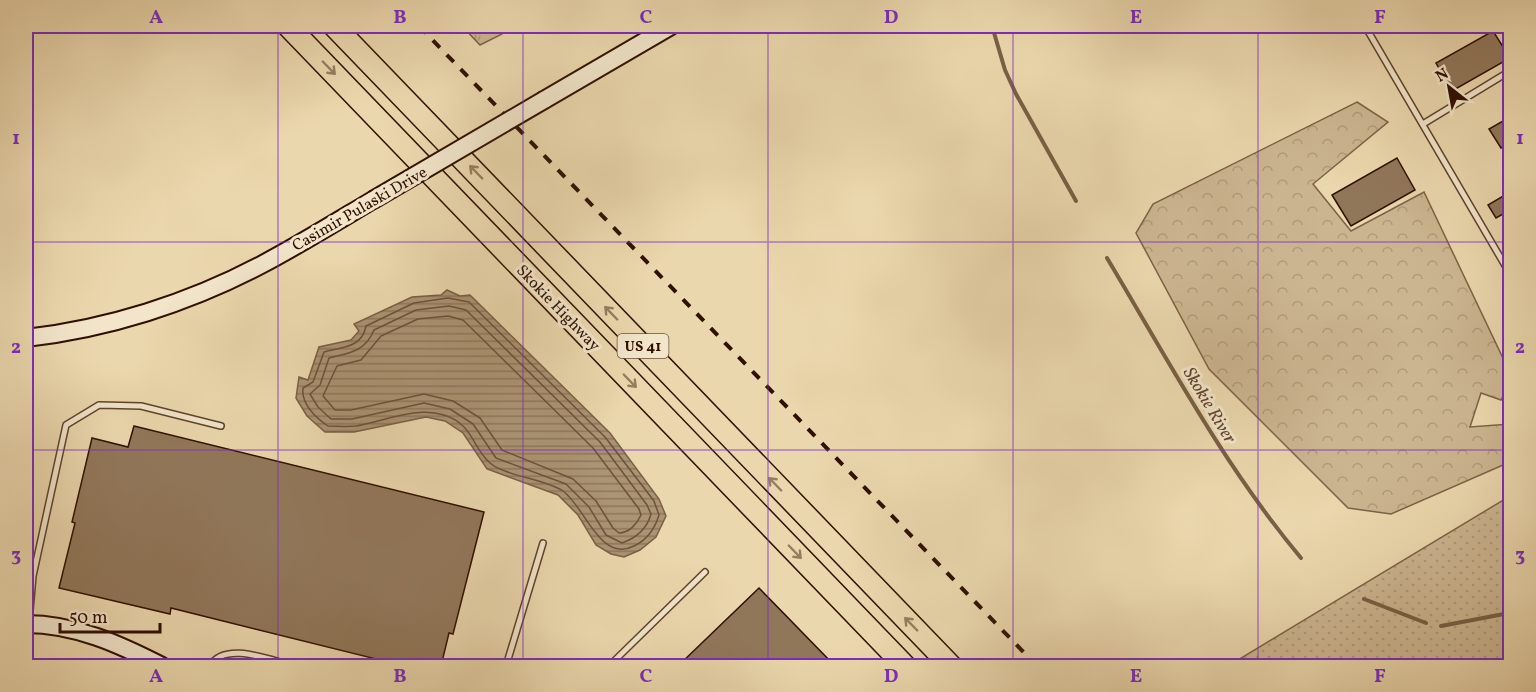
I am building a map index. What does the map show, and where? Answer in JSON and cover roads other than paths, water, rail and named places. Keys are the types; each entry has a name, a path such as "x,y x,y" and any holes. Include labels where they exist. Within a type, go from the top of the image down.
{"highway":[{"name":"Skokie Highway","path":"288,26 905,666"},
{"name":"Skokie Highway","path":"334,26 951,666"}],"street":[{"name":"Casimir Pulaski Drive","path":"26,338 92,327 200,293 261,265 671,26"},
{"path":"27,624 88,633 119,644 153,664"}],"lane":[{"path":"1365,26 1510,274"},
{"path":"1423,124 1510,71"},
{"path":"27,624 33,576 66,425 99,405 141,406 221,426"},
{"path":"506,666 543,543"},
{"path":"609,666 705,572"},
{"path":"210,666 222,655 235,653 294,666"}],"water":[{"path":"447,290 460,296 470,295 610,433 659,499 666,516 656,537 640,550 624,557 611,554 596,545 578,515 558,495 487,469 463,433 445,421 426,417 354,432 325,432 307,416 296,398 299,377 308,380 319,347 351,340 359,331 354,324 412,297 441,295"}],"waterway":[{"name":"Skokie River","path":"992,26 1005,70 1016,94 1076,201"},
{"name":"Skokie River","path":"1107,258 1222,450 1273,523 1301,558"},
{"name":"Skokie River","path":"1364,599 1426,623"},
{"name":"Skokie River","path":"1441,626 1504,614 1510,616"}],"railway":[{"path":"419,26 1037,666"}]}
